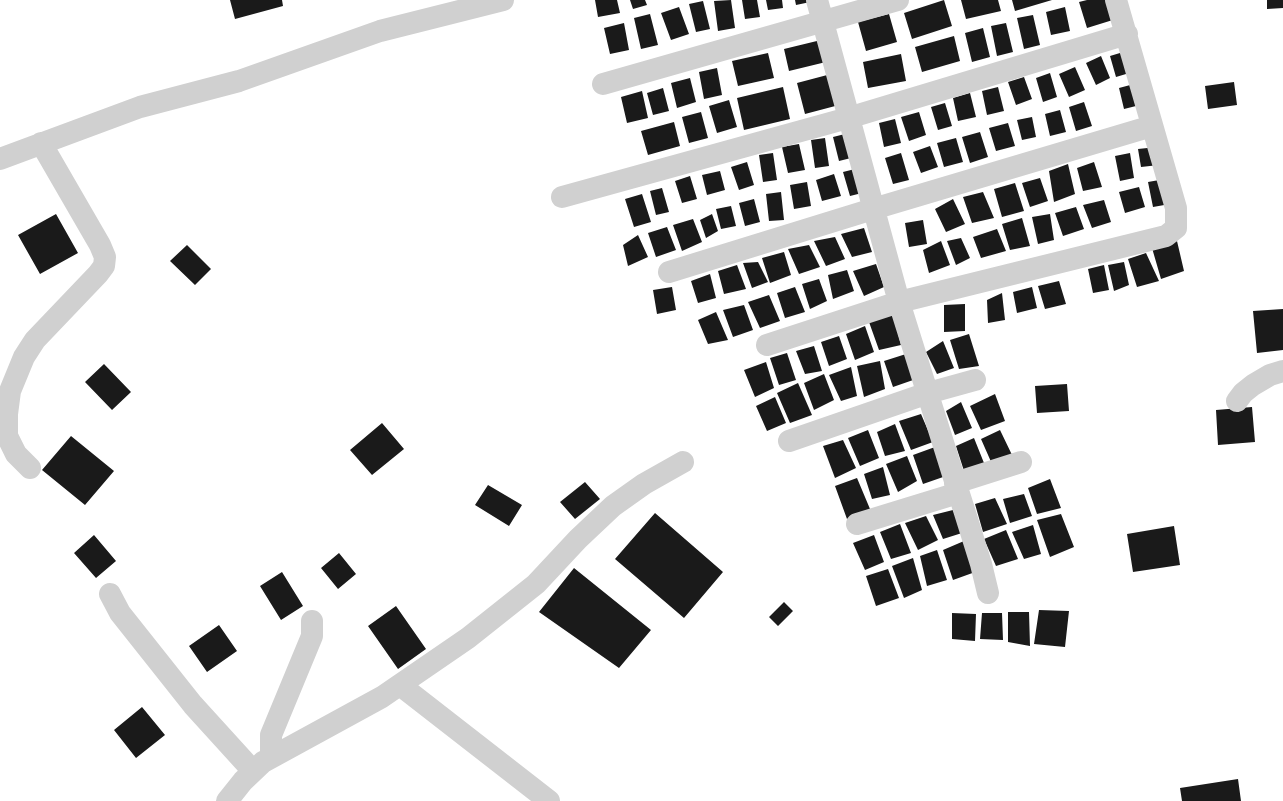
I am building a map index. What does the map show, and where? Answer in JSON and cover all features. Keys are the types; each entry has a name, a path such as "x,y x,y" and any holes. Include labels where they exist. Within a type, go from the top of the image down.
{"street":[{"path":"0,160 41,143 140,108 239,81 380,31 503,0"},
{"path":"817,0 899,302 981,564 988,593"},
{"path":"604,84 898,0"},
{"path":"767,345 899,302 1166,236 1172,233 1176,228 1176,208 1116,0"},
{"path":"562,197 848,118 1127,34"},
{"path":"669,272 873,209 1152,126"},
{"path":"30,468 16,454 7,436 7,414 10,391 24,357 35,340 98,274 104,266 105,257 100,245 41,143"},
{"path":"1237,401 1253,385 1270,375 1283,371"},
{"path":"789,441 928,393 975,380"},
{"path":"227,801 253,771 270,758 319,733 400,685 468,638 536,584 578,539 613,506 644,484 683,462"},
{"path":"857,524 957,488 1021,462"},
{"path":"110,594 120,613 193,705 253,771"},
{"path":"270,758 271,735 312,636 312,621"},
{"path":"400,685 549,801"}],"building":[{"path":"230,0 282,0 283,6 235,19"},
{"path":"595,0 617,0 620,13 598,17"},
{"path":"630,0 645,0 647,5 633,9"},
{"path":"731,0 735,28 718,31 714,1"},
{"path":"742,0 757,0 760,17 745,19"},
{"path":"766,0 782,0 783,8 768,10"},
{"path":"795,0 815,0 815,1 796,5"},
{"path":"944,0 952,26 912,39 904,13"},
{"path":"961,0 998,0 1001,11 966,19"},
{"path":"1012,0 1052,0 1015,11"},
{"path":"1087,0 1111,0 1116,19 1087,28 1079,2"},
{"path":"1267,0 1283,0 1283,8 1267,9"},
{"path":"703,1 710,29 696,32 689,4"},
{"path":"679,7 689,34 671,40 661,13"},
{"path":"1065,7 1070,31 1051,35 1046,12"},
{"path":"650,14 658,45 641,49 634,18"},
{"path":"889,14 897,42 866,51 858,22"},
{"path":"1033,15 1040,45 1024,49 1017,18"},
{"path":"624,23 629,50 610,54 604,28"},
{"path":"1006,23 1013,52 997,56 991,26"},
{"path":"983,28 990,57 972,62 965,33"},
{"path":"954,36 960,61 922,72 915,47"},
{"path":"821,40 826,62 789,71 784,49"},
{"path":"1130,50 1136,71 1116,77 1110,56"},
{"path":"768,53 774,78 738,86 732,61"},
{"path":"901,54 906,81 868,88 863,62"},
{"path":"1101,56 1110,78 1096,85 1086,63"},
{"path":"1075,67 1085,90 1069,97 1059,74"},
{"path":"717,68 722,95 704,99 699,72"},
{"path":"1050,73 1057,97 1043,102 1036,78"},
{"path":"831,74 839,105 805,114 797,83"},
{"path":"1024,77 1032,99 1016,105 1008,82"},
{"path":"690,78 696,102 677,108 671,83"},
{"path":"1234,82 1237,105 1208,109 1205,86"},
{"path":"1134,84 1140,105 1124,109 1119,88"},
{"path":"783,87 790,119 744,130 737,98"},
{"path":"998,87 1004,111 987,115 982,91"},
{"path":"663,88 669,111 653,115 647,93"},
{"path":"642,91 648,118 627,123 621,97"},
{"path":"970,93 976,117 958,121 953,98"},
{"path":"729,100 737,127 717,133 709,106"},
{"path":"1084,102 1092,126 1076,131 1069,107"},
{"path":"945,103 952,126 938,130 931,107"},
{"path":"1060,110 1066,132 1050,136 1045,114"},
{"path":"701,112 708,138 689,143 682,117"},
{"path":"919,112 926,135 909,141 901,117"},
{"path":"1032,117 1036,137 1022,140 1017,120"},
{"path":"895,119 901,143 884,147 879,123"},
{"path":"674,122 680,146 648,155 641,131"},
{"path":"1008,123 1015,146 996,151 989,128"},
{"path":"980,132 988,157 970,163 962,137"},
{"path":"849,133 855,157 839,161 833,137"},
{"path":"825,138 829,166 815,168 811,140"},
{"path":"956,138 963,162 944,167 937,143"},
{"path":"799,144 805,170 788,173 782,147"},
{"path":"930,146 938,167 921,173 913,152"},
{"path":"1157,147 1159,165 1141,167 1138,149"},
{"path":"773,153 777,180 763,182 759,155"},
{"path":"901,153 909,180 893,184 885,158"},
{"path":"1130,153 1134,178 1120,181 1115,156"},
{"path":"747,162 754,185 739,190 731,167"},
{"path":"1094,162 1102,187 1083,191 1077,168"},
{"path":"1068,164 1075,194 1054,202 1049,171"},
{"path":"859,168 866,192 850,196 843,172"},
{"path":"720,171 725,190 707,195 702,175"},
{"path":"834,174 841,196 822,201 816,180"},
{"path":"690,176 697,199 682,203 675,181"},
{"path":"1040,178 1048,201 1030,207 1022,183"},
{"path":"1165,179 1170,204 1153,207 1148,182"},
{"path":"807,182 811,206 794,209 790,185"},
{"path":"1015,183 1024,211 1002,217 994,189"},
{"path":"1139,187 1145,207 1125,213 1119,192"},
{"path":"662,188 669,212 656,215 650,191"},
{"path":"781,192 784,220 769,221 766,194"},
{"path":"983,192 994,218 972,223 963,197"},
{"path":"642,194 651,222 634,227 625,199"},
{"path":"754,199 760,222 745,226 739,203"},
{"path":"953,199 965,224 946,232 935,209"},
{"path":"1104,200 1111,222 1092,228 1083,205"},
{"path":"731,206 736,226 721,229 716,209"},
{"path":"1076,207 1084,229 1063,236 1055,213"},
{"path":"56,214 78,253 40,274 18,235"},
{"path":"712,214 718,231 706,238 700,220"},
{"path":"1050,214 1054,240 1038,244 1032,217"},
{"path":"1022,218 1030,246 1010,250 1002,224"},
{"path":"693,219 702,242 682,251 673,225"},
{"path":"923,220 927,244 909,247 905,223"},
{"path":"667,227 676,250 656,257 648,233"},
{"path":"864,228 872,252 852,257 841,234"},
{"path":"997,229 1006,251 981,258 973,237"},
{"path":"638,235 648,257 628,266 623,245"},
{"path":"835,237 845,259 826,266 814,241"},
{"path":"961,238 970,258 956,265 947,241"},
{"path":"941,241 950,265 929,273 923,250"},
{"path":"1177,241 1184,271 1161,279 1152,248"},
{"path":"187,245 211,269 195,285 170,261"},
{"path":"809,245 820,267 799,274 788,249"},
{"path":"784,252 791,275 770,283 762,258"},
{"path":"1146,253 1159,281 1137,287 1128,259"},
{"path":"758,262 768,282 752,288 743,263"},
{"path":"1124,262 1129,285 1114,291 1108,265"},
{"path":"876,264 884,287 864,296 853,271"},
{"path":"737,265 746,289 724,294 718,271"},
{"path":"1104,265 1109,290 1093,293 1088,269"},
{"path":"847,270 854,291 833,299 828,275"},
{"path":"710,274 716,298 698,303 691,281"},
{"path":"819,279 827,301 810,309 802,284"},
{"path":"1059,281 1066,304 1045,309 1038,286"},
{"path":"672,287 676,310 657,314 653,290"},
{"path":"795,287 805,312 785,318 777,293"},
{"path":"1032,287 1037,308 1017,313 1013,292"},
{"path":"1002,293 1005,320 988,323 987,300"},
{"path":"769,295 780,321 760,328 748,302"},
{"path":"965,304 965,331 944,332 944,305"},
{"path":"744,305 753,330 733,337 723,310"},
{"path":"1283,309 1283,350 1257,353 1253,311"},
{"path":"716,312 728,340 708,344 698,320"},
{"path":"893,314 901,345 879,350 869,322"},
{"path":"865,326 874,352 855,360 846,334"},
{"path":"969,334 979,366 959,369 950,340"},
{"path":"839,336 847,359 829,366 821,342"},
{"path":"943,341 954,368 937,374 926,352"},
{"path":"814,346 822,371 805,374 796,351"},
{"path":"787,353 796,380 779,385 770,358"},
{"path":"906,354 916,379 893,387 884,361"},
{"path":"880,361 885,389 864,397 857,366"},
{"path":"766,362 774,388 755,397 744,370"},
{"path":"104,364 131,392 112,410 85,382"},
{"path":"851,367 857,396 841,401 829,375"},
{"path":"824,374 834,400 814,410 804,383"},
{"path":"798,383 812,415 790,423 777,393"},
{"path":"1067,384 1069,411 1037,413 1035,386"},
{"path":"995,394 1005,421 981,430 970,406"},
{"path":"775,397 786,423 767,431 756,406"},
{"path":"961,402 972,428 955,435 946,411"},
{"path":"1252,407 1255,442 1218,445 1216,410"},
{"path":"921,414 933,442 911,450 899,421"},
{"path":"382,423 404,449 372,475 350,450"},
{"path":"895,424 905,451 885,456 877,432"},
{"path":"868,430 879,458 860,466 848,438"},
{"path":"1000,430 1013,457 992,464 981,439"},
{"path":"71,436 114,471 85,505 42,470"},
{"path":"974,438 984,463 964,471 956,446"},
{"path":"843,440 856,468 835,478 823,446"},
{"path":"935,447 946,476 923,484 913,455"},
{"path":"907,456 917,481 898,492 886,464"},
{"path":"883,467 890,495 872,499 864,474"},
{"path":"857,478 870,509 847,519 835,486"},
{"path":"1050,479 1061,508 1037,514 1028,488"},
{"path":"585,482 600,499 575,519 560,502"},
{"path":"488,485 522,505 509,526 475,505"},
{"path":"1024,494 1032,516 1010,523 1003,499"},
{"path":"995,498 1007,524 983,532 975,504"},
{"path":"953,510 962,533 943,539 933,515"},
{"path":"655,513 723,572 684,618 615,559"},
{"path":"1061,514 1074,547 1050,557 1037,520"},
{"path":"926,516 938,540 918,550 905,523"},
{"path":"900,524 911,553 891,559 880,532"},
{"path":"1033,525 1041,554 1024,559 1012,532"},
{"path":"1174,526 1180,565 1133,572 1127,534"},
{"path":"1006,530 1018,559 996,566 984,539"},
{"path":"94,535 116,561 96,578 74,553"},
{"path":"874,535 884,562 865,570 853,543"},
{"path":"964,541 978,571 953,580 943,550"},
{"path":"937,550 947,580 927,586 920,556"},
{"path":"339,553 356,574 338,589 321,568"},
{"path":"913,558 922,590 904,598 892,566"},
{"path":"574,568 651,630 619,668 539,612"},
{"path":"888,569 899,598 876,606 866,576"},
{"path":"282,572 303,606 281,620 260,586"},
{"path":"784,602 793,611 778,626 769,617"},
{"path":"396,606 426,649 398,669 368,626"},
{"path":"1039,610 1069,611 1065,647 1034,644"},
{"path":"1008,612 1029,612 1030,646 1008,642"},
{"path":"952,613 976,614 975,641 952,639"},
{"path":"982,613 1002,613 1003,640 980,639"},
{"path":"219,625 237,651 207,672 189,646"},
{"path":"142,707 165,735 136,758 114,730"},
{"path":"1238,779 1241,801 1182,801 1180,788"}]}
